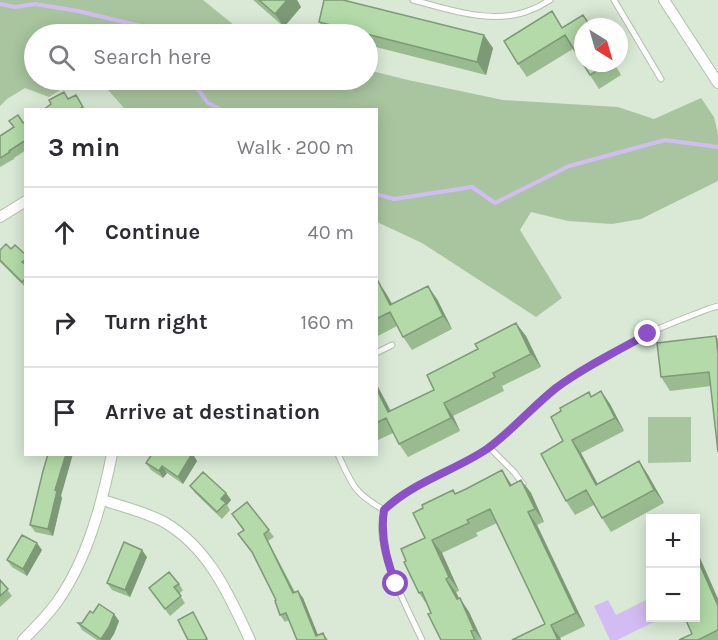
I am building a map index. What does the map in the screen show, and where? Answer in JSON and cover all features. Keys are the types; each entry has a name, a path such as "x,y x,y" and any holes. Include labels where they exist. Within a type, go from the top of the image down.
{"street":[{"path":"664,0 718,83"},
{"path":"0,217 24,202"},
{"path":"23,640 46,617 68,586 81,560 102,500 112,456"},
{"path":"102,500 145,514 183,535 216,572 250,640"}],"lane":[{"path":"413,0 456,12 484,16 508,16 532,10 550,0"},
{"path":"614,0 661,79"},
{"path":"422,640 388,562 383,540 384,510 404,493 489,447 545,397 571,378 648,334 718,306"},
{"path":"378,352 392,345"},
{"path":"489,447 523,484"},
{"path":"339,456 356,489 370,502 384,510"}],"green space":[{"path":"0,0 203,0 233,24 24,24 24,89 0,106"},
{"path":"378,72 503,100 618,107 654,119 701,98 714,117 718,134 718,181 641,219 612,224 568,221 531,212 520,230 562,298 536,317 422,243 378,222 378,108 124,108 108,90 378,90"},
{"path":"30,90 60,90 49,97"},
{"path":"648,417 691,417 691,462 648,463"}],"shaded area":[{"path":"608,600 616,615 646,600 646,622 654,622 617,640 610,640 594,606"}],"building":[{"path":"259,0 287,0 275,14"},
{"path":"324,0 343,0 484,35 477,62 378,37 378,24 319,22"},
{"path":"552,11 562,28 574,21 574,49 565,35 518,64 504,41"},
{"path":"64,92 68,99 76,95 83,107 46,108 51,104 49,100"},
{"path":"18,115 24,122 24,141 0,158 0,136 14,127 9,121"},
{"path":"6,244 11,249 15,245 24,253 22,262 24,264 24,280 22,282 0,260 0,250"},
{"path":"378,281 390,305 428,286 443,316 403,337 390,312 378,318"},
{"path":"516,323 531,354 493,373 495,377 444,403 451,418 399,444 386,418 378,422 378,392 388,412 434,390 427,375 478,349 475,344"},
{"path":"716,336 718,452 709,372 661,377 657,343"},
{"path":"601,391 615,418 572,440 596,485 639,461 654,490 602,518 586,490 566,501 541,454 563,441 551,417 561,411 560,408 589,392 591,397"},
{"path":"47,456 65,456 55,490 57,491 48,529 30,525"},
{"path":"151,456 191,456 178,477 162,466 159,471 146,463"},
{"path":"502,470 510,486 521,480 535,509 528,512 576,613 551,625 558,640 512,640 545,624 490,509 467,520 469,523 432,540 449,577 446,579 457,599 460,598 474,630 471,631 475,640 441,640 428,614 431,613 422,592 419,593 404,562 406,561 401,549 425,538 413,513 423,508 422,505 453,490 455,494"},
{"path":"203,472 226,493 221,499 226,503 217,512 190,486"},
{"path":"247,502 269,530 264,534 293,593 298,591 316,636 323,633 326,640 297,640 286,613 280,615 276,600 252,552 238,534 244,530 232,514"},
{"path":"22,535 37,543 23,569 7,560"},
{"path":"124,542 142,550 125,590 107,583"},
{"path":"700,565 718,606 718,630 698,640 679,640 692,634 687,622 700,622"},
{"path":"169,572 179,584 174,587 181,596 165,609 149,588"},
{"path":"0,580 8,589 0,596"},
{"path":"99,604 114,614 101,639 78,623 82,623 90,611 93,613"},
{"path":"193,612 207,639 205,640 188,640 178,620"}],"waterway":[{"path":"0,4 15,7 35,4 133,24"},
{"path":"198,90 208,103 218,108"},
{"path":"378,195 394,199 472,187 495,203 569,166 665,140 718,147"}],"route":[{"path":"396,584 386,555 382,524 384,510 393,501 489,447 554,389 648,334"}]}
